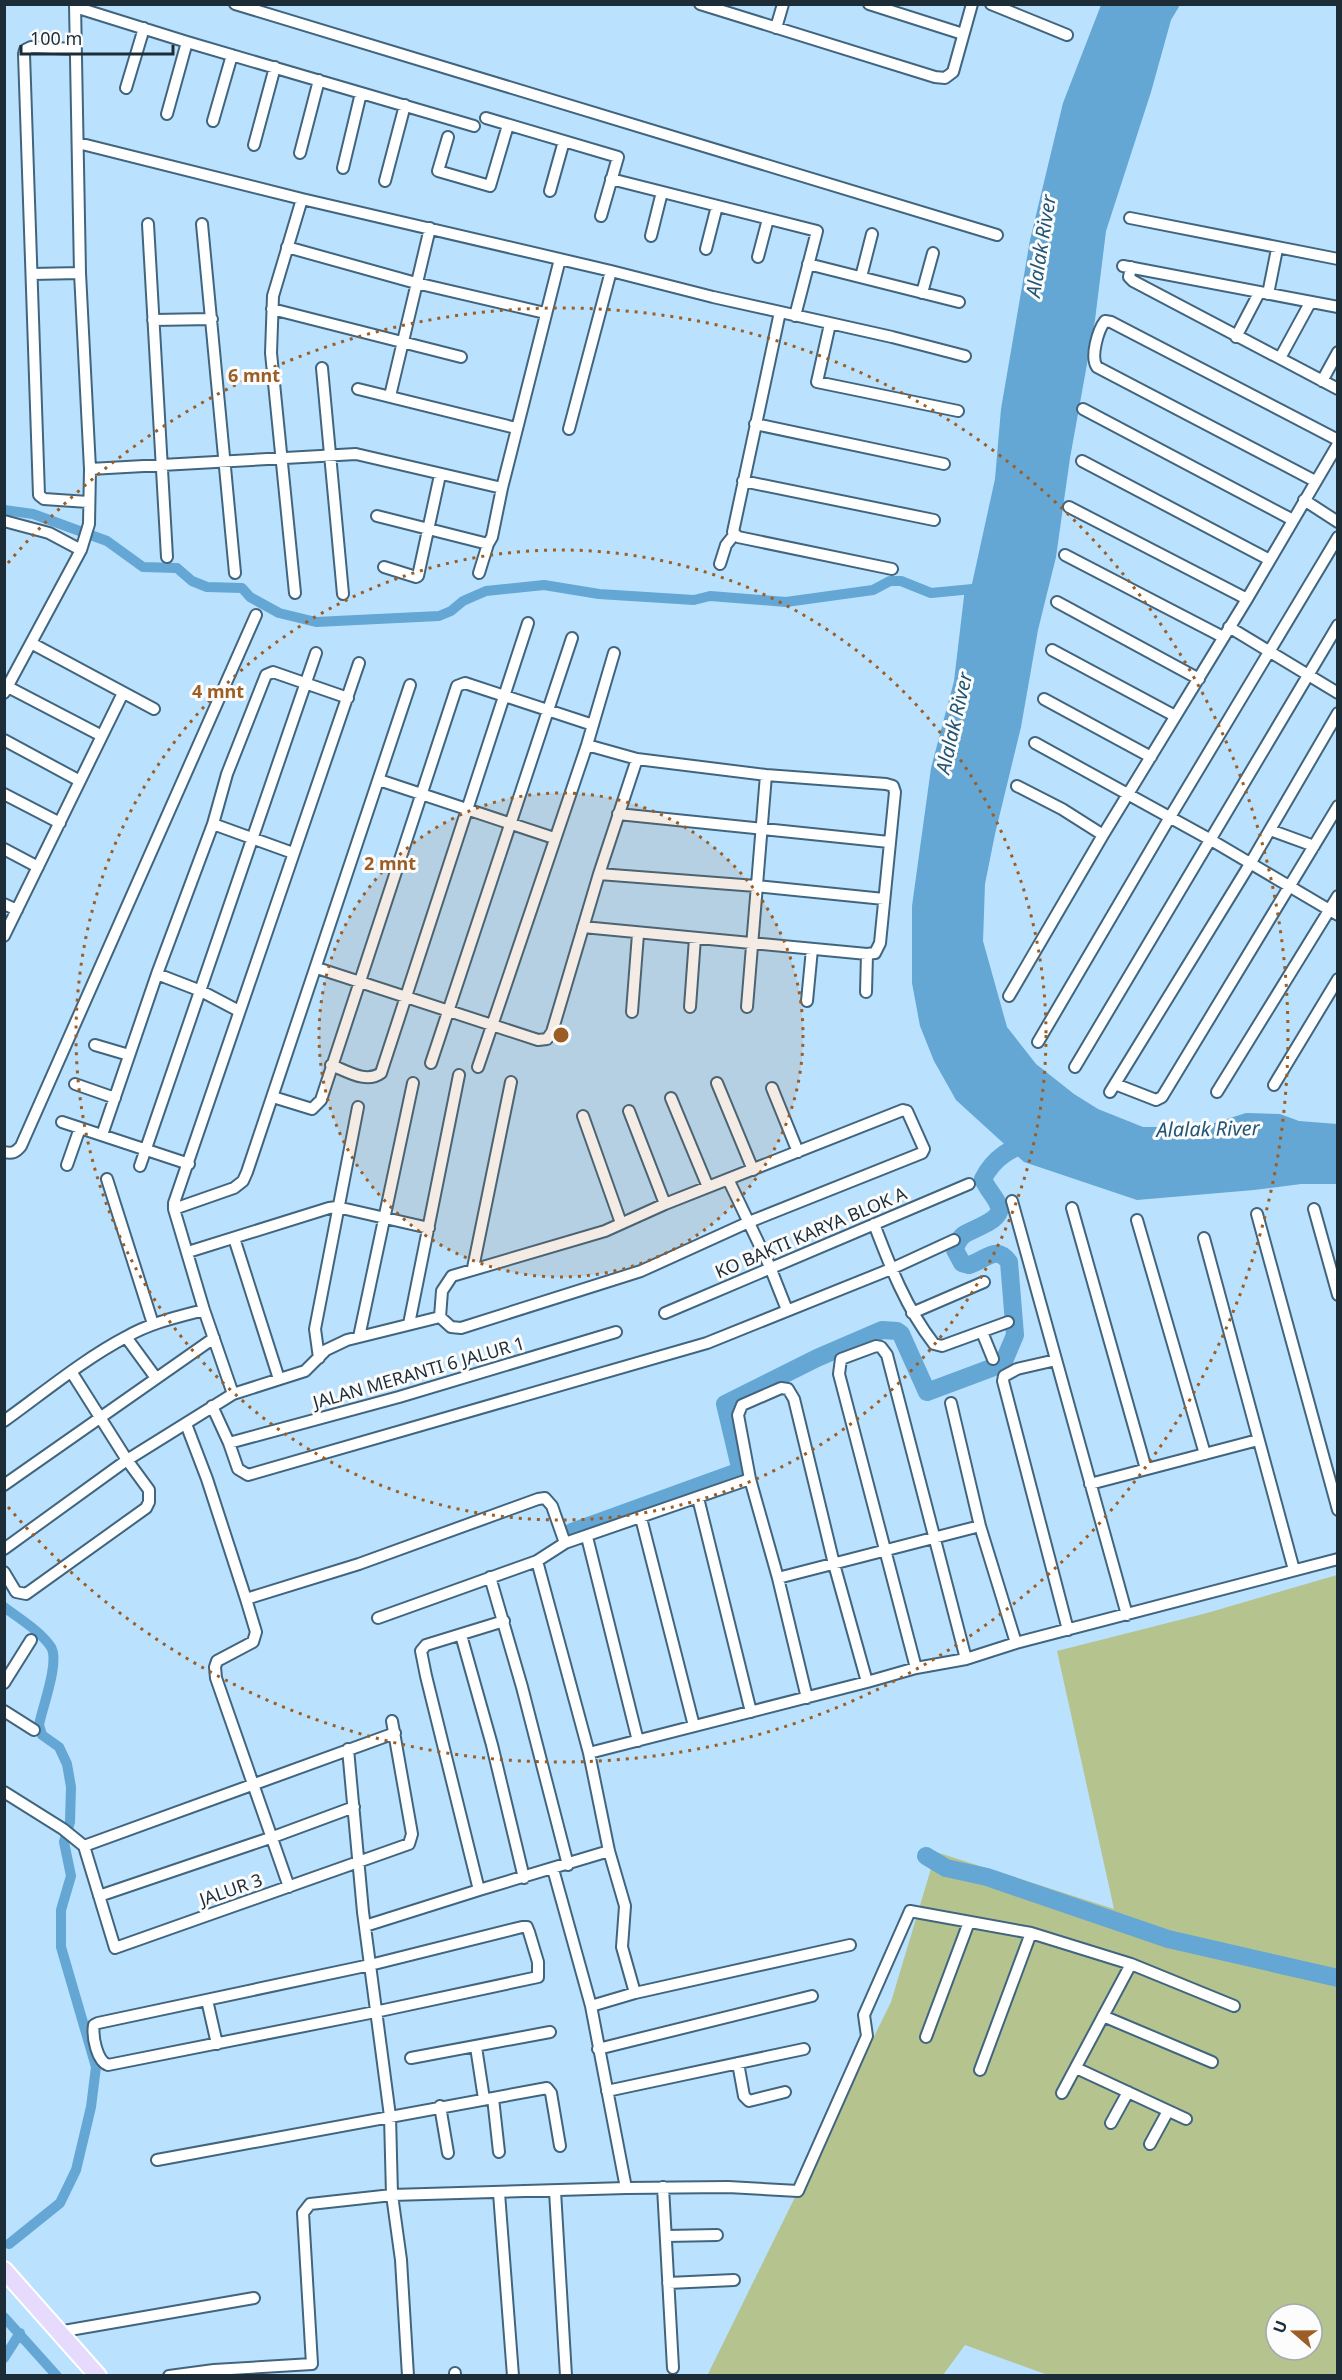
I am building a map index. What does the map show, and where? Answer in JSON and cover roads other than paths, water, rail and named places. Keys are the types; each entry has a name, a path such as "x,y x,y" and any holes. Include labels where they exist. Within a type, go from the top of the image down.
{"main road":[{"path":"5,2272 98,2376"}],"street":[{"path":"235,4 997,234"},
{"path":"700,4 941,78 953,72 972,4"},
{"path":"776,28 783,4"},
{"path":"869,4 963,34"},
{"path":"991,4 1067,35"},
{"path":"102,736 6,690 82,546 89,524 90,469 80,273 75,6 187,42 474,126"},
{"path":"126,88 144,28"},
{"path":"167,114 187,42"},
{"path":"75,49 31,47 24,54 39,495 44,499 88,502"},
{"path":"213,121 232,55"},
{"path":"254,145 275,67"},
{"path":"300,153 319,80"},
{"path":"343,168 361,93"},
{"path":"385,181 405,105"},
{"path":"486,118 618,157 600,216"},
{"path":"448,136 438,171 490,186 508,125"},
{"path":"550,191 564,141"},
{"path":"78,143 302,199 611,270 713,297 892,337 965,356"},
{"path":"611,179 817,231 795,315"},
{"path":"651,236 662,192"},
{"path":"295,592 271,353 272,309 278,277 302,199"},
{"path":"706,249 717,206"},
{"path":"1130,218 1338,260"},
{"path":"758,257 768,219"},
{"path":"148,224 167,557"},
{"path":"202,224 235,573"},
{"path":"390,396 430,228"},
{"path":"861,277 872,234"},
{"path":"287,247 416,283 545,314"},
{"path":"1236,337 1264,293 1277,249"},
{"path":"922,293 933,253"},
{"path":"479,573 492,537 501,488 560,259"},
{"path":"808,264 959,302"},
{"path":"1338,307 1127,266 1133,281 1338,389"},
{"path":"569,429 611,270"},
{"path":"32,274 80,273"},
{"path":"1280,358 1310,303"},
{"path":"272,309 461,357"},
{"path":"734,535 732,528 780,312"},
{"path":"153,320 212,319"},
{"path":"1009,996 1103,835 1247,599 1338,442 1111,322 1105,321 1101,326 1094,359 1097,367 1315,481"},
{"path":"830,324 817,382 958,411"},
{"path":"1322,381 1338,352"},
{"path":"322,368 343,594"},
{"path":"358,388 516,428"},
{"path":"1083,409 1293,520"},
{"path":"754,424 944,464"},
{"path":"90,469 356,454 501,488"},
{"path":"1082,461 1270,560"},
{"path":"384,567 418,576 440,475"},
{"path":"743,481 934,520"},
{"path":"1304,500 1338,522"},
{"path":"1069,507 1247,599"},
{"path":"377,516 488,543"},
{"path":"4,521 50,533 82,546"},
{"path":"720,564 726,545 734,535"},
{"path":"734,535 892,569"},
{"path":"1038,1042 1338,537"},
{"path":"1065,555 1269,652 1338,693"},
{"path":"1057,602 1198,679"},
{"path":"4,1152 10,1154 16,1152 21,1146 256,615"},
{"path":"331,1065 364,1078 374,1078 381,1073 528,623"},
{"path":"1075,1068 1338,625"},
{"path":"431,1063 572,638"},
{"path":"31,643 154,710"},
{"path":"1052,650 1175,716"},
{"path":"140,1166 316,653"},
{"path":"478,1067 587,744 614,653"},
{"path":"233,1394 204,1310 174,1209 239,1011 359,663"},
{"path":"102,1135 157,974 213,824 227,774 266,675 273,672 348,698"},
{"path":"273,1096 312,1109 321,1100 457,686 465,683 593,725"},
{"path":"174,1209 234,1188 239,1185 247,1172 410,685"},
{"path":"4,936 123,693"},
{"path":"1044,699 1151,757"},
{"path":"1338,713 1250,864 1113,1088 1156,1100 1161,1099 1338,806"},
{"path":"4,740 80,781"},
{"path":"1035,743 1211,840 1333,913"},
{"path":"583,927 638,934 875,953 880,943 895,792 892,785 766,775 637,759 587,744"},
{"path":"317,968 538,1040 548,1039 637,759"},
{"path":"747,1007 766,775"},
{"path":"379,780 554,838"},
{"path":"1017,786 1062,809 1103,835"},
{"path":"4,794 60,822"},
{"path":"618,814 889,842"},
{"path":"213,824 293,854"},
{"path":"1270,830 1314,846"},
{"path":"4,849 38,867"},
{"path":"599,874 884,899"},
{"path":"1217,1092 1333,913 1338,896"},
{"path":"4,904 17,910"},
{"path":"632,1012 638,934"},
{"path":"690,1007 695,938"},
{"path":"807,1001 812,949"},
{"path":"866,992 867,954"},
{"path":"157,974 201,991 239,1011"},
{"path":"1274,1085 1338,979"},
{"path":"95,1045 129,1055"},
{"path":"409,1324 459,1075"},
{"path":"473,1268 511,1082"},
{"path":"359,1337 413,1083"},
{"path":"717,1083 753,1170"},
{"path":"75,1084 115,1098"},
{"path":"772,1088 798,1152"},
{"path":"671,1098 708,1187"},
{"path":"318,1358 315,1329 358,1107"},
{"path":"905,1109 924,1150 922,1153 749,1222 641,1271 461,1328 451,1327 440,1317 442,1291 448,1278 473,1268 605,1231 665,1204 905,1109"},
{"path":"629,1111 665,1204"},
{"path":"583,1116 621,1223"},
{"path":"62,1122 189,1164"},
{"path":"67,1165 80,1128"},
{"path":"107,1179 153,1324"},
{"path":"728,1179 770,1267 787,1310"},
{"name":"KO BAKTI KARYA BLOK A","path":"665,1312 969,1184"},
{"path":"1012,1201 1127,1615"},
{"path":"188,1252 337,1207 429,1228"},
{"path":"1072,1208 1146,1469"},
{"path":"1314,1209 1338,1295"},
{"path":"1257,1214 1338,1510"},
{"path":"1137,1220 1204,1454"},
{"path":"874,1224 891,1269 912,1313 937,1347 1008,1322"},
{"path":"234,1238 279,1379"},
{"path":"1204,1238 1294,1570"},
{"path":"212,1406 238,1469 243,1474 259,1471 707,1343 891,1269 954,1240"},
{"path":"912,1313 984,1282"},
{"path":"4,1421 126,1337 153,1324 204,1310"},
{"path":"4,1549 127,1460 233,1394 305,1371 332,1346 440,1317"},
{"name":"JALAN MERANTI 6 JALUR 1","path":"229,1443 616,1332"},
{"path":"982,1332 993,1359"},
{"path":"126,1337 156,1378"},
{"path":"4,1485 214,1338"},
{"path":"916,1668 838,1374 842,1359 876,1346 880,1347 886,1355 966,1659"},
{"path":"1056,1360 1017,1369 1004,1376 1003,1381 1068,1630"},
{"path":"4,1572 16,1592 26,1594 146,1508 149,1502 149,1490 100,1419 72,1373"},
{"path":"807,1698 778,1578 750,1479 738,1415 742,1405 781,1388 788,1389 794,1399 834,1564 867,1682"},
{"path":"951,1403 980,1526 1016,1643"},
{"path":"186,1424 207,1479 256,1632 253,1641 223,1657 215,1667 216,1678 289,1887"},
{"path":"1090,1484 1258,1440"},
{"path":"378,1618 537,1561 564,1543 750,1479"},
{"path":"246,1599 359,1564 538,1499 545,1498 549,1501 564,1543"},
{"path":"698,1498 751,1712"},
{"path":"641,1518 694,1726"},
{"path":"778,1578 980,1526"},
{"path":"586,1537 638,1741"},
{"path":"589,1753 916,1668 966,1659 1016,1643 1338,1559"},
{"path":"537,1561 589,1753 609,1851 625,1906 622,1947 635,1993"},
{"path":"490,1577 504,1621 568,1865"},
{"path":"479,1890 422,1651 426,1646 504,1621"},
{"path":"461,1635 492,1745 524,1878"},
{"path":"4,1683 31,1640"},
{"path":"4,1711 34,1730"},
{"name":"JALUR 3","path":"99,1896 114,1948 409,1844 412,1834 394,1727 348,1749"},
{"path":"84,1846 348,1749 365,1926 390,2116 392,2195 401,2260 408,2376"},
{"path":"4,1792 75,1837 84,1846 99,1896 354,1807"},
{"path":"365,1926 609,1851"},
{"path":"554,1869 591,2006 626,2188"},
{"path":"312,2376 305,2209 309,2204 392,2195 663,2187 728,2187 798,2191 867,2036 864,2014 910,1911 1031,1933 1131,1964 1234,2006"},
{"path":"926,2037 969,1922"},
{"path":"522,1927 527,1927 538,1962 538,1977 108,2065 100,2059 94,2025 207,2000 370,1965 522,1927"},
{"path":"980,2070 1031,1933"},
{"path":"591,2006 635,1993 850,1944"},
{"path":"1062,2093 1131,1964"},
{"path":"598,2049 812,1996"},
{"path":"207,2000 218,2044"},
{"path":"1103,2016 1212,2062"},
{"path":"411,2058 550,2032"},
{"path":"476,2047 499,2152"},
{"path":"607,2091 804,2049"},
{"path":"738,2063 744,2096 749,2101 785,2092"},
{"path":"1076,2068 1186,2119"},
{"path":"157,2160 440,2106 550,2088 560,2146"},
{"path":"1111,2123 1128,2092"},
{"path":"440,2106 448,2153"},
{"path":"1150,2144 1168,2111"},
{"path":"663,2187 673,2367"},
{"path":"555,2191 566,2376"},
{"path":"500,2193 513,2376"},
{"path":"666,2236 717,2235"},
{"path":"668,2283 734,2280"},
{"path":"58,2331 254,2298"},
{"path":"169,2376 214,2370 312,2364"}],"water":[{"name":"Alalak River","path":"1101,5 1180,5 1171,20 1151,92 1106,231 1095,320 1070,458 1056,557 1038,630 1021,727 985,884 983,941 1007,1027 1036,1064 1074,1094 1098,1109 1143,1127 1202,1127 1246,1113 1280,1114 1299,1121 1337,1124 1337,1184 1301,1184 1137,1200 1024,1162 956,1100 934,1061 920,1026 912,983 912,906 931,768 954,681 965,588 970,593 995,479 1001,409 1030,240 1063,103"}],"waterway":[{"path":"4,510 33,514 107,541 143,567 177,568 192,581 207,587 242,588 250,597 279,613 316,622 439,616 451,611 463,601 486,591 544,585 599,594 694,600 710,596 786,602 873,590 890,581 901,581 931,593 983,588"},
{"path":"572,1532 735,1473 740,1467 725,1404 817,1358 882,1330 897,1331 901,1334 927,1392 994,1367 1004,1361 1015,1335 1009,1262 1000,1254 995,1254 969,1265 962,1263 955,1250 963,1235 988,1223 997,1215 998,1204 983,1179 987,1171 998,1159 1033,1140"},
{"path":"4,1607 41,1636 51,1647 53,1654 52,1674 39,1725 42,1735 59,1747 67,1764 71,1787 70,1822 64,1842 71,1876 61,1910 61,1947 96,2067 91,2107 76,2170 60,2203 9,2244"},
{"path":"926,1856 946,1868 987,1877 1168,1939 1338,1978"},
{"path":"4,2317 57,2376"},
{"path":"4,2358 20,2333"}]}
